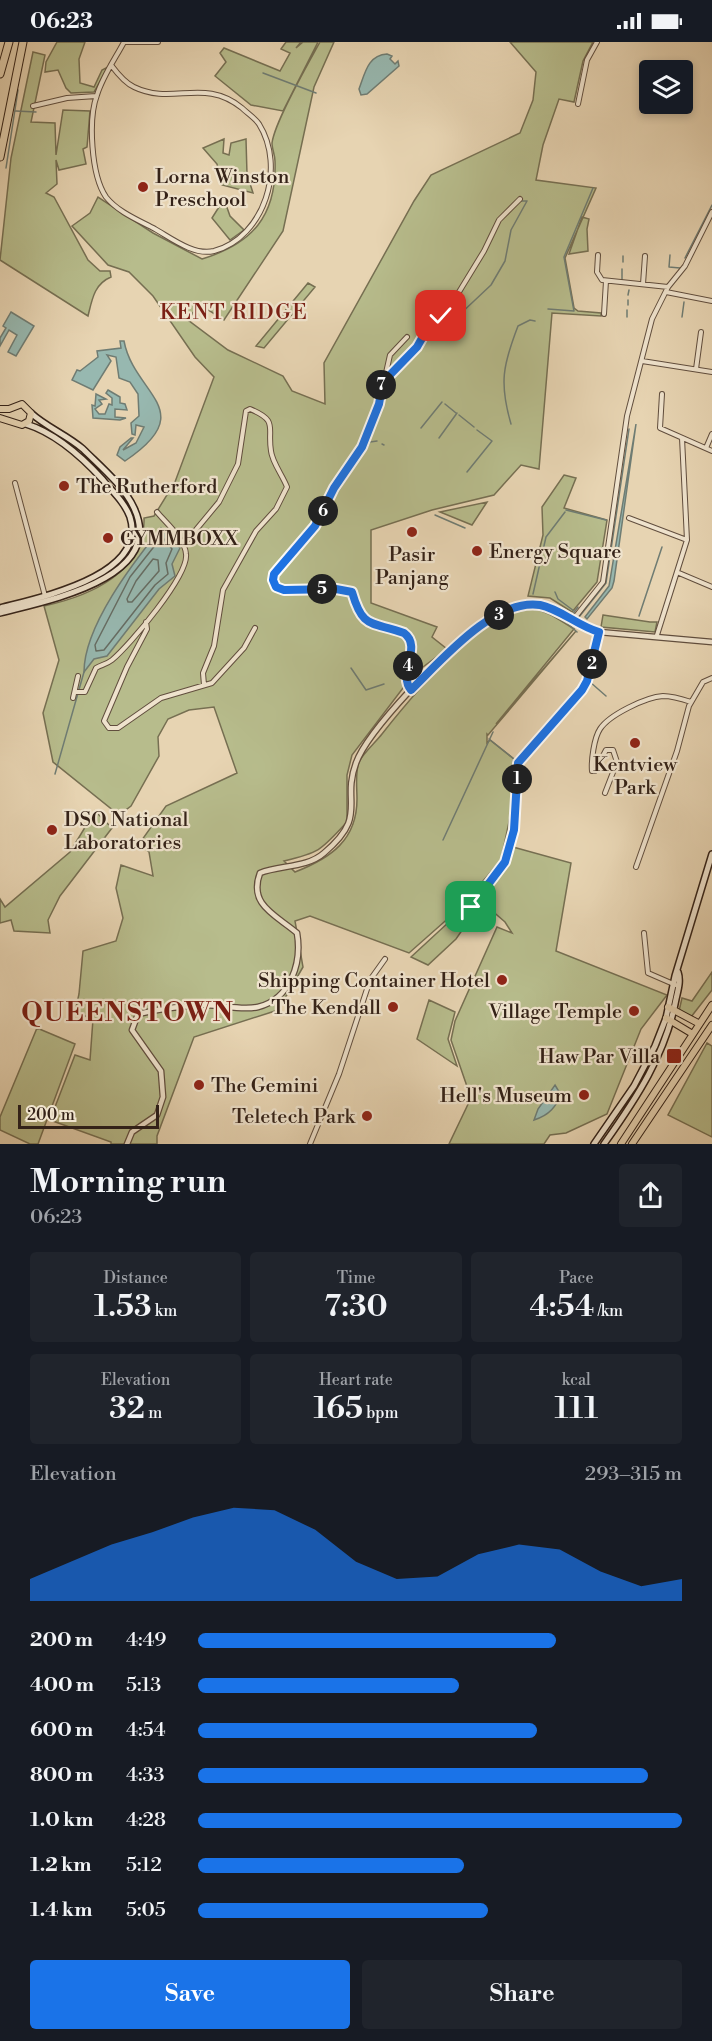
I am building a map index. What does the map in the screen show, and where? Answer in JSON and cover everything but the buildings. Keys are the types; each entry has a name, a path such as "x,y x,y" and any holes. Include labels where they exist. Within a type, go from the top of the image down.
{"highway":[{"path":"0,74 9,42"},
{"path":"0,156 23,42"},
{"path":"0,409 9,409 22,404 31,413 26,424 17,425 8,419 0,418"},
{"path":"8,419 9,409"},
{"path":"621,1144 691,1033 712,1005"},
{"path":"671,1009 698,1023"},
{"path":"668,1019 691,1033"},
{"path":"632,1144 712,1025"}],"main road":[{"path":"0,613 71,593 105,579 126,563 134,550 137,539 139,524 135,510 127,496 81,447 31,413"},
{"path":"0,608 45,596 104,572 116,562 129,541 131,522 122,501 98,474 58,440 26,424"},
{"path":"604,1144 653,1069 712,854"},
{"path":"594,1144 648,1064 668,1019"}],"street":[{"path":"111,65 132,87 149,93 166,95 197,91 226,96 258,122 268,145 271,170 265,200 257,221 232,243 207,252 170,239 117,207 107,198 94,171 96,96 111,65 124,42 158,42"},
{"path":"578,104 587,60 597,42"},
{"path":"33,106 67,98 96,96"},
{"path":"383,382 417,347 429,326 448,310 484,251 499,219 520,199"},
{"path":"572,622 603,582 627,416 652,319 669,287 685,266 712,212"},
{"path":"598,255 598,277 606,281 669,287"},
{"path":"643,284 645,256"},
{"path":"604,314 606,281"},
{"path":"666,292 712,301"},
{"path":"696,369 701,332"},
{"path":"407,337 390,355 379,404 362,447 334,488 315,526 274,574 273,580 276,587 284,590 336,589 352,592 363,620 376,627 404,633 411,645 407,676 411,690"},
{"path":"641,361 712,372"},
{"path":"662,394 659,425 712,451"},
{"path":"185,543 219,502 238,464 246,411 250,409 265,416 272,427 271,453 287,487 276,509 256,531 223,590 214,646 203,673 204,685"},
{"path":"706,448 712,434"},
{"path":"657,634 679,573 687,540 682,438"},
{"path":"15,483 45,596"},
{"path":"77,693 85,692 96,668 110,662 146,622 164,600 186,561 183,545 157,512"},
{"path":"629,518 687,540"},
{"path":"679,573 712,587"},
{"path":"127,1144 132,1132 157,1115 163,1097 160,1071 132,1030 138,1014 203,1005 257,1007 275,997 291,982 299,958 297,933 263,908 256,895 256,883 260,873 309,862 324,853 349,826 353,812 352,774 357,759 389,714 478,625 528,605 554,610 572,622 599,632 657,634 712,642"},
{"path":"146,622 147,629 130,658 104,721 107,727 118,728 161,698 212,683 244,648 255,628"},
{"path":"471,907 505,862 514,830 518,763 582,690 587,681 599,632"},
{"path":"73,698 77,693 78,676"},
{"path":"636,867 664,789 691,702 703,681 712,678"},
{"path":"605,793 616,758 614,750 608,749 595,771 592,771 600,729 631,706 645,700 662,696 691,702"},
{"path":"644,933 648,973 676,985"},
{"path":"310,1144 339,1074 370,980 385,959"}],"green space":[{"path":"57,42 85,42 79,59 80,83 94,87 102,70 108,67 94,92 71,93 66,88 58,70 45,72 46,62"},
{"path":"286,42 301,42 296,48 303,42 318,42 283,111 251,105 215,76 226,62 220,53 224,48 280,71 290,53 281,49"},
{"path":"320,42 334,42 314,87 283,231 224,320 199,304 188,320 228,350 283,376 292,391 325,404 324,363 414,201 431,175 520,133 533,100 536,72 510,42 593,42 583,61 574,102 559,99 543,145 536,180 596,188 565,258 574,308 578,311 601,313 601,316 552,313 539,469 521,465 494,495 432,510 371,530 371,603 437,627 432,637 447,649 423,667 403,688 352,755 347,775 347,822 320,849 284,861 295,872 308,867 340,846 352,826 356,813 356,780 359,762 429,679 468,641 489,625 510,614 529,609 546,613 574,629 496,724 576,631 488,735 487,734 487,743 490,740 514,759 512,767 513,803 501,860 461,907 409,953 310,916 295,921 303,967 278,1010 194,1037 157,1136 157,1144 111,1144 111,1142 50,1120 75,1055 90,1060 93,1019 75,1012 83,951 116,941 123,918 116,888 121,865 153,876 149,852 139,844 166,806 237,773 214,707 189,710 168,719 158,737 159,756 131,806 119,815 53,762 43,713 59,660 44,606 62,602 96,588 125,567 136,553 142,537 144,518 154,516 175,482 214,377 195,357 153,296 129,272 108,265 72,226 90,213 98,197 153,233 202,259 220,253 248,236 266,212 271,197 275,159 272,143 274,133"},
{"path":"33,52 45,55 31,122 55,123 56,155 63,110 90,111 87,147 83,149 86,164 59,170 56,160 57,184 46,193 54,197 88,260 100,271 110,271 111,277 97,288 88,316 0,260 11,158"},
{"path":"224,139 223,153 229,155 231,143 246,139 247,174 253,193 222,185 217,164 203,148"},
{"path":"224,199 230,216 244,230 230,240 212,218"},
{"path":"582,217 589,219 588,251 569,254"},
{"path":"308,283 315,287 264,348 256,346"},
{"path":"564,475 576,478 564,508 607,520 597,582 572,612 550,598 528,596 543,535 542,507"},
{"path":"487,502 472,525 440,512"},
{"path":"603,615 657,622 655,632 601,627"},
{"path":"95,811 112,828 60,896 48,920 50,933 14,931 11,920 0,923 0,899 5,907 70,852"},
{"name":"Haw Par Villa","path":"513,847 571,863 556,951 667,995 641,1029 607,1114 566,1133 550,1135 544,1144 449,1144 471,1098 451,1040 455,1021 497,927 512,933 505,922 482,902 508,863"},
{"path":"463,909 474,913 456,939 428,965 411,957"},
{"path":"712,972 712,990 691,1017 679,1011 682,998 692,1001"},
{"path":"429,1000 455,1012 448,1039 457,1066 417,1039"},
{"path":"37,1028 75,1044 38,1144 30,1144 0,1130 0,1117"},
{"path":"707,1043 712,1046 712,1137 668,1115"}],"water":[{"path":"387,54 392,56 390,59 395,64 398,61 399,66 367,94 361,95 359,89 371,61"},
{"path":"11,312 34,326 16,356 8,352 17,335 9,330 0,346 0,338 6,328 3,326"},
{"path":"120,341 124,341 130,360 157,402 161,415 158,428 147,443 125,461 117,455 120,447 131,438 133,438 123,450 136,443 144,427 136,425 135,435 132,434 131,423 139,416 138,394 130,382 119,378 116,357 107,355 111,361 93,390 72,380 77,370 80,371 98,357 97,351 121,348"},
{"path":"108,390 120,397 120,403 125,404 127,410 115,409 115,417 126,418 120,420 93,418 92,405 95,406 96,394 106,399 99,400 102,404 95,409 99,414 105,414 109,404 112,405 112,398 106,393"},
{"path":"636,424 614,581 612,588 587,619 585,617 609,586"},
{"path":"161,528 180,548 172,564 175,576 159,589 107,656 94,659 84,672 86,654 101,615 124,577"},
{"path":"555,1085 561,1095 557,1103 548,1113 534,1120 538,1109"}],"waterway":[{"path":"263,73 316,93"},
{"path":"6,168 18,90"},
{"path":"16,111 36,112"},
{"path":"548,309 574,311 564,257 593,188"},
{"path":"450,311 457,317 491,285 505,261 511,230 527,201 520,201"},
{"path":"685,258 712,205"},
{"path":"670,255 669,267 680,268"},
{"path":"623,256 623,262"},
{"path":"622,269 622,280"},
{"path":"628,295 629,290"},
{"path":"628,300 628,305"},
{"path":"682,317 684,302"},
{"path":"627,310 627,317"},
{"path":"511,424 504,385 506,363 518,326 530,320 535,321"},
{"path":"421,428 442,402"},
{"path":"445,404 456,413"},
{"path":"439,438 457,413"},
{"path":"459,415 474,427"},
{"path":"579,617 606,583 629,429"},
{"path":"467,472 492,441 477,430"},
{"path":"332,501 370,442 377,441"},
{"path":"566,510 606,520"},
{"path":"533,594 546,537 565,512"},
{"path":"435,515 465,528"},
{"path":"639,616 662,547"},
{"path":"555,592 558,599 574,611"},
{"path":"572,615 578,607"},
{"path":"547,611 565,622"},
{"path":"566,622 577,632"},
{"path":"587,625 599,627"},
{"path":"351,668 366,690 384,684"},
{"path":"55,774 84,672"},
{"path":"590,682 606,696"},
{"path":"443,840 493,732"},
{"path":"489,739 514,759"}],"place":[{"name":"Lorna Winston Preschool","path":"143,187"},
{"name":"The Rutherford","path":"64,486"},
{"name":"Pasir Panjang","path":"412,532"},
{"name":"GYMMBOXX","path":"108,538"},
{"name":"Energy Square","path":"477,551"},
{"name":"Kentview Park","path":"635,743"},
{"name":"DSO National Laboratories","path":"52,830"},
{"name":"Shipping Container Hotel","path":"502,980"},
{"name":"The Kendall","path":"393,1007"},
{"name":"Village Temple","path":"634,1011"},
{"name":"Haw Par Villa","path":"674,1056"},
{"name":"The Gemini","path":"199,1085"},
{"name":"Hell's Museum","path":"584,1095"},
{"name":"Teletech Park","path":"367,1116"}],"district":[{"name":"KENT RIDGE","path":"234,312"},
{"name":"QUEENSTOWN","path":"128,1012"}],"route":[{"path":"441,316 429,326 417,347 381,385 379,404 362,447 334,488 315,526 274,574 273,580 276,587 284,590 336,589 352,592 363,620 376,627 399,631 408,636 411,650 407,683 411,690 478,625 510,610 528,605 541,605 584,628 599,632 587,681 582,690 518,763 514,830 505,862 471,907"}]}
